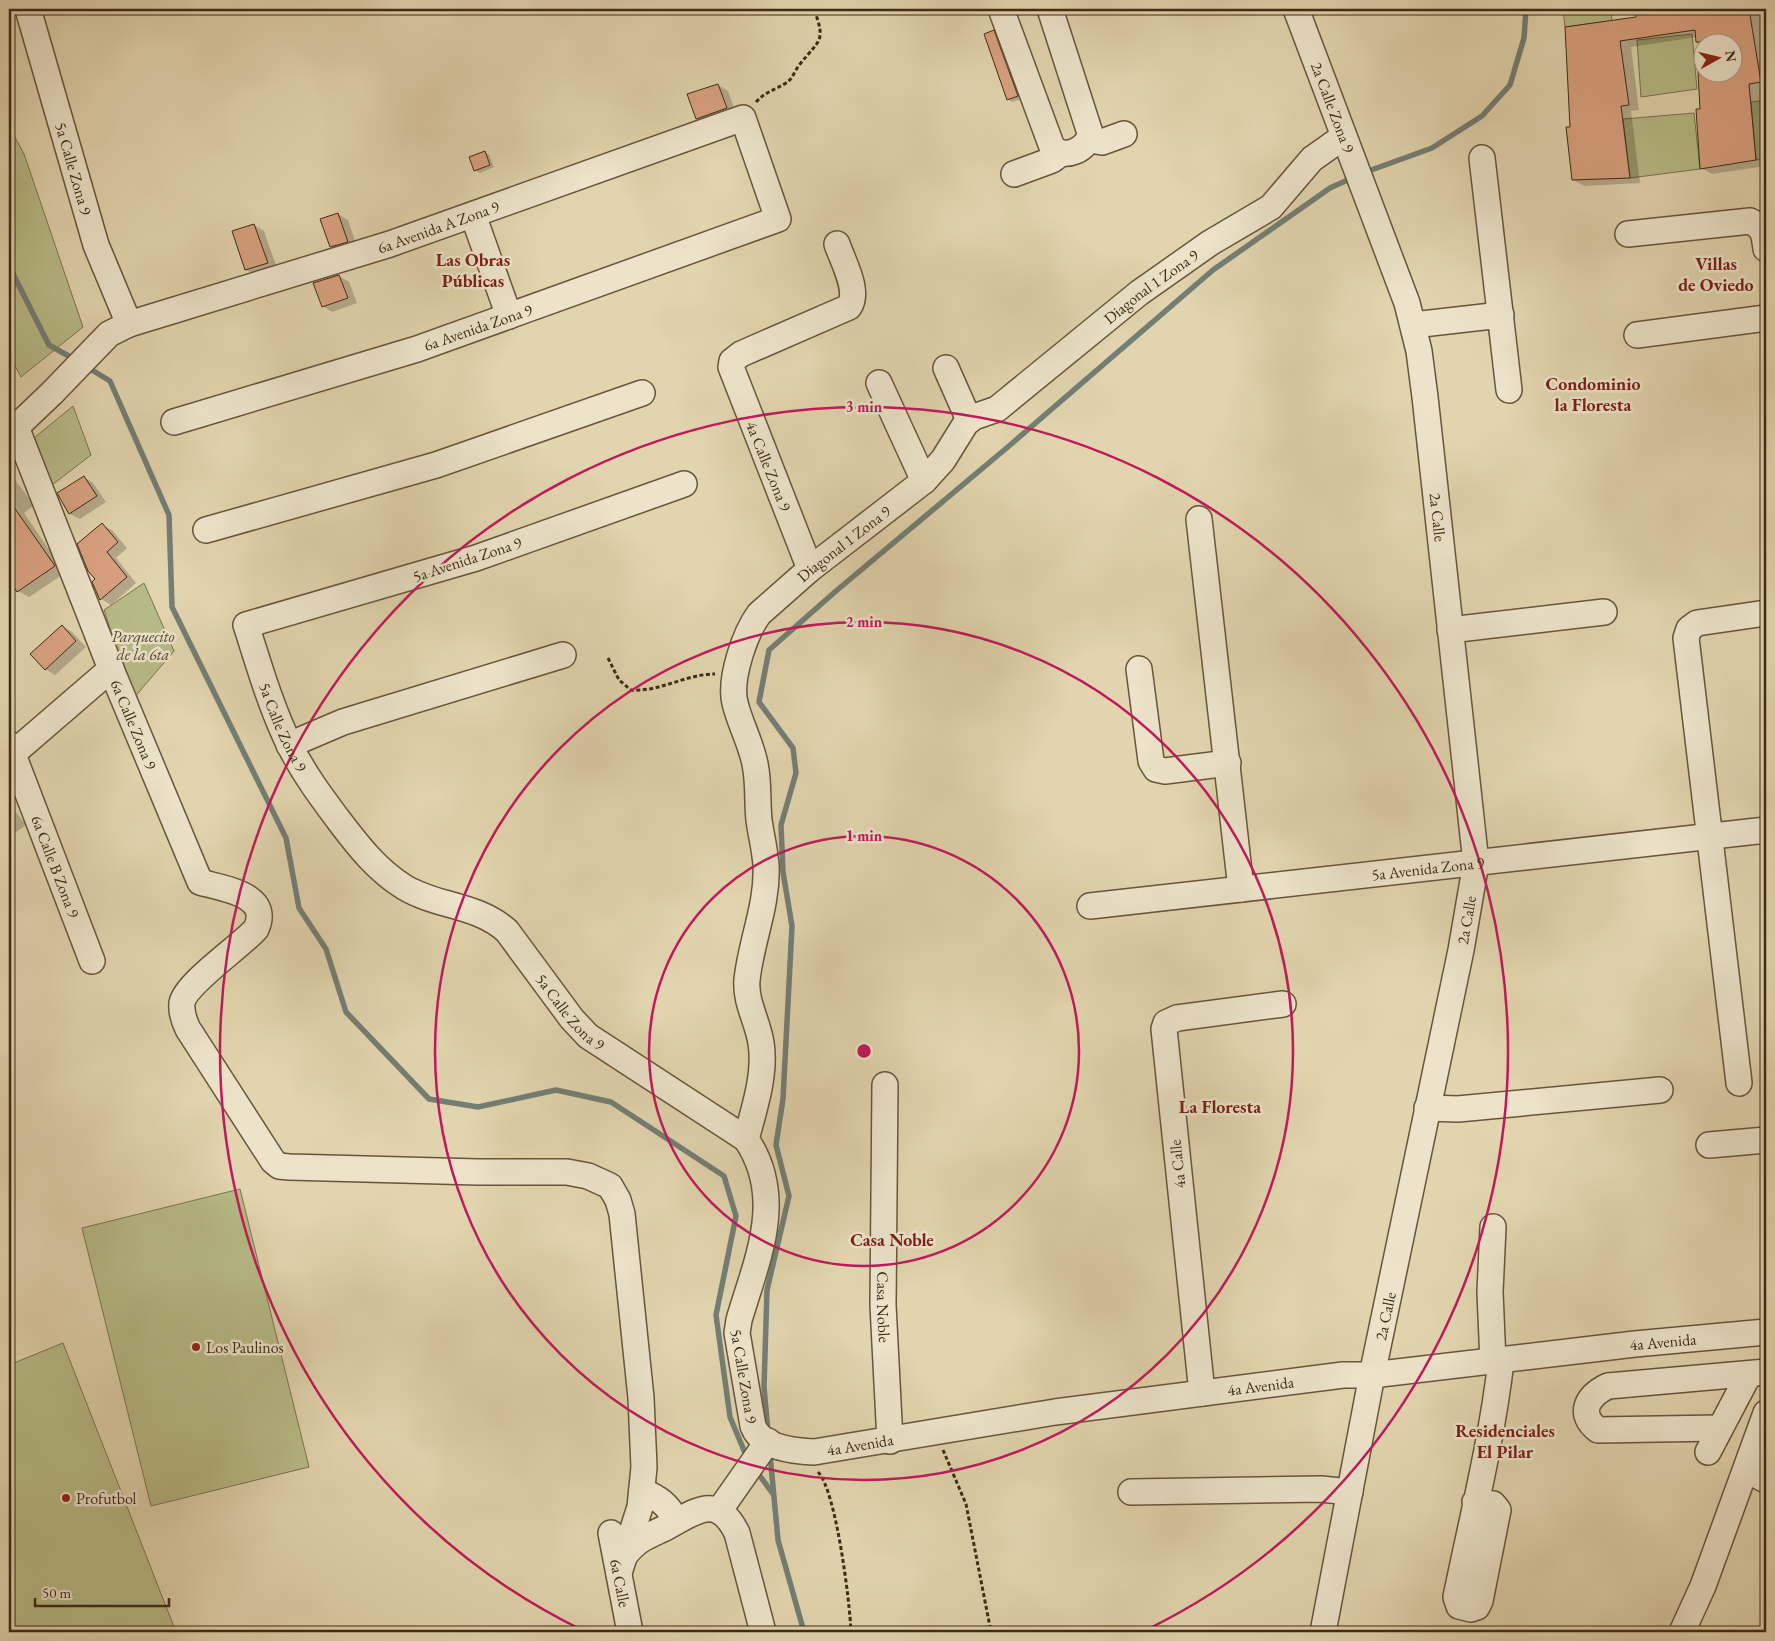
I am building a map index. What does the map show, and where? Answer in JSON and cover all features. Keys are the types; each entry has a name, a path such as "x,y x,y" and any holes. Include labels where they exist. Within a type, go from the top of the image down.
{"street":[{"path":"1001,9 1052,147 1060,154"},
{"path":"1014,174 1052,160 1060,154 1086,146 1090,140 1090,133 1050,9"},
{"name":"2a Calle Zona 9","path":"1296,9 1370,205"},
{"name":"5a Calle Zona 9","path":"35,12 119,329"},
{"name":"6a Avenida A Zona 9","path":"119,329 390,244 743,118"},
{"name":"6a Avenida Zona 9","path":"174,422 417,349 778,219 743,118"},
{"path":"1090,140 1102,142 1124,134"},
{"name":"Diagonal 1 Zona 9","path":"746,1139 761,1071 762,1056 761,1042 748,1000 747,981 761,918 766,866 759,821 755,765 734,701 736,674 753,622 759,614 810,569 924,481 937,468 969,420 997,409 1146,288 1210,243 1272,207 1312,160 1345,141"},
{"path":"1482,158 1509,390"},
{"name":"2a Calle","path":"1323,1632 1372,1375 1461,950 1476,863 1425,397 1413,325 1370,205"},
{"path":"473,215 509,316"},
{"path":"1628,234 1750,221 1760,226 1764,231 1766,249"},
{"name":"4a Calle Zona 9","path":"810,569 732,372 732,361 741,354 849,307 854,301 853,291 838,244"},
{"path":"1413,325 1500,315"},
{"path":"1637,335 1766,318"},
{"path":"12,430 119,329"},
{"path":"946,368 969,420"},
{"path":"879,383 924,481"},
{"path":"206,530 436,465 642,393"},
{"name":"6a Calle Zona 9","path":"12,430 200,882 244,895 253,900 258,907 259,922 251,934 187,991 182,1004 184,1022 276,1164 299,1167 478,1172 567,1172 603,1182 614,1191 622,1214 641,1398 644,1467 642,1492"},
{"name":"5a Avenida Zona 9","path":"246,625 476,558 684,484"},
{"path":"1199,519 1241,889"},
{"path":"1450,630 1604,612"},
{"path":"1739,1083 1686,638 1689,629 1697,623 1766,613"},
{"name":"5a Calle Zona 9","path":"246,625 289,745 314,787 359,847 377,867 392,879 424,897 470,909 497,922 507,931 572,1019 588,1036 746,1139 761,1164 766,1185 767,1208 762,1240 737,1333 753,1426 776,1444"},
{"path":"289,745 343,722 563,655"},
{"path":"9,748 108,661"},
{"path":"1139,669 1151,761 1156,770 1165,771 1228,763"},
{"name":"6a Calle B Zona 9","path":"9,748 92,961"},
{"name":"5a Avenida Zona 9","path":"1090,906 1766,830"},
{"name":"4a Calle","path":"1202,1393 1164,1029 1166,1023 1177,1018 1283,1004"},
{"name":"Casa Noble","path":"885,1085 883,1305 890,1440"},
{"path":"1427,1108 1458,1109 1660,1090"},
{"path":"1709,1145 1766,1140"},
{"path":"1475,1502 1498,1387 1490,1292 1493,1226"},
{"name":"4a Avenida","path":"776,1444 831,1450 1055,1412 1343,1375 1372,1375 1635,1344 1766,1332"},
{"path":"1708,1452 1720,1428 1758,1373"},
{"path":"1720,1428 1598,1430 1589,1423 1586,1412 1588,1400 1596,1392 1608,1386 1758,1373"},
{"path":"1682,1632 1702,1586 1766,1413"},
{"path":"719,1511 776,1444"},
{"path":"1131,1492 1321,1488 1350,1492"},
{"path":"622,1564 640,1507 642,1492 657,1497 668,1505 676,1520"},
{"path":"622,1564 645,1535 664,1529 676,1520 706,1509 719,1511 731,1521 737,1533 763,1632"},
{"name":"6a Calle","path":"611,1534 622,1564 630,1632"}],"path":[{"path":"743,118 761,98 790,80 799,64 816,46 821,31 814,9"},
{"path":"608,658 619,680 623,685 632,690 646,689 692,675 736,674"},
{"path":"938,1432 944,1455 966,1504 990,1632"},
{"path":"776,1444 820,1474 831,1495 850,1612 851,1632"}],"green space":[{"path":"1563,9 1611,9 1612,21 1565,27"},
{"path":"1692,34 1692,82 1696,82 1697,89 1641,97 1637,40"},
{"path":"1766,100 1766,159 1756,160 1751,102"},
{"path":"1694,113 1700,169 1630,178 1623,119"},
{"path":"9,126 24,154 83,327 21,377 9,355"},
{"path":"73,406 91,455 48,488 29,442"},
{"name":"Parquecito de la 6ta","path":"144,583 174,651 133,699 104,610"},
{"name":"Los Paulinos","path":"240,1189 309,1467 151,1506 82,1228"},
{"name":"Profutbol","path":"63,1343 176,1632 9,1632 9,1365"}],"building":[{"path":"1636,9 1749,9 1761,82 1749,84 1756,160 1700,169 1696,109 1700,109 1699,82 1742,82 1742,32 1695,32 1695,30 1620,41 1629,105 1621,106 1630,178 1572,180 1566,127 1570,127 1565,27 1636,17"},
{"path":"994,30 1018,96 1007,100 984,34"},
{"path":"718,84 727,108 696,119 687,94"},
{"path":"485,151 490,165 474,171 469,157"},
{"path":"338,213 348,242 330,247 320,219"},
{"path":"254,224 268,263 245,270 232,231"},
{"path":"339,275 348,298 322,307 313,283"},
{"path":"84,476 97,496 69,514 57,493"},
{"path":"9,500 55,566 17,592 9,579"},
{"path":"102,523 118,542 107,552 127,577 100,600 92,582 95,579 88,571 77,544"},
{"path":"62,625 76,641 45,670 30,654"}],"waterway":[{"path":"1363,173 1432,148 1482,116 1510,85 1524,38 1526,9"},
{"path":"768,1432 764,1387 767,1290 789,1196 776,1145 783,1099 792,926 783,872 781,825 796,773 793,748 759,702 769,650 1213,270 1330,188 1352,178"},
{"path":"9,266 49,345 74,359"},
{"path":"87,367 110,381 169,515 172,607 286,838 299,908 326,949 346,1012 429,1099 478,1107 556,1090 611,1102 724,1176 736,1216 716,1315 730,1417 748,1460"},
{"path":"770,1454 778,1540 804,1632"},
{"path":"755,1469 773,1494"}],"place":[{"name":"Los Paulinos","path":"196,1347"},
{"name":"Profutbol","path":"66,1498"}],"district":[{"name":"Las Obras Públicas","path":"473,270"},
{"name":"Villas de Oviedo","path":"1716,274"},
{"name":"Condominio la Floresta","path":"1593,394"},
{"name":"La Floresta","path":"1220,1107"},
{"name":"Casa Noble","path":"892,1240"},
{"name":"Residenciales El Pilar","path":"1505,1441"}]}
